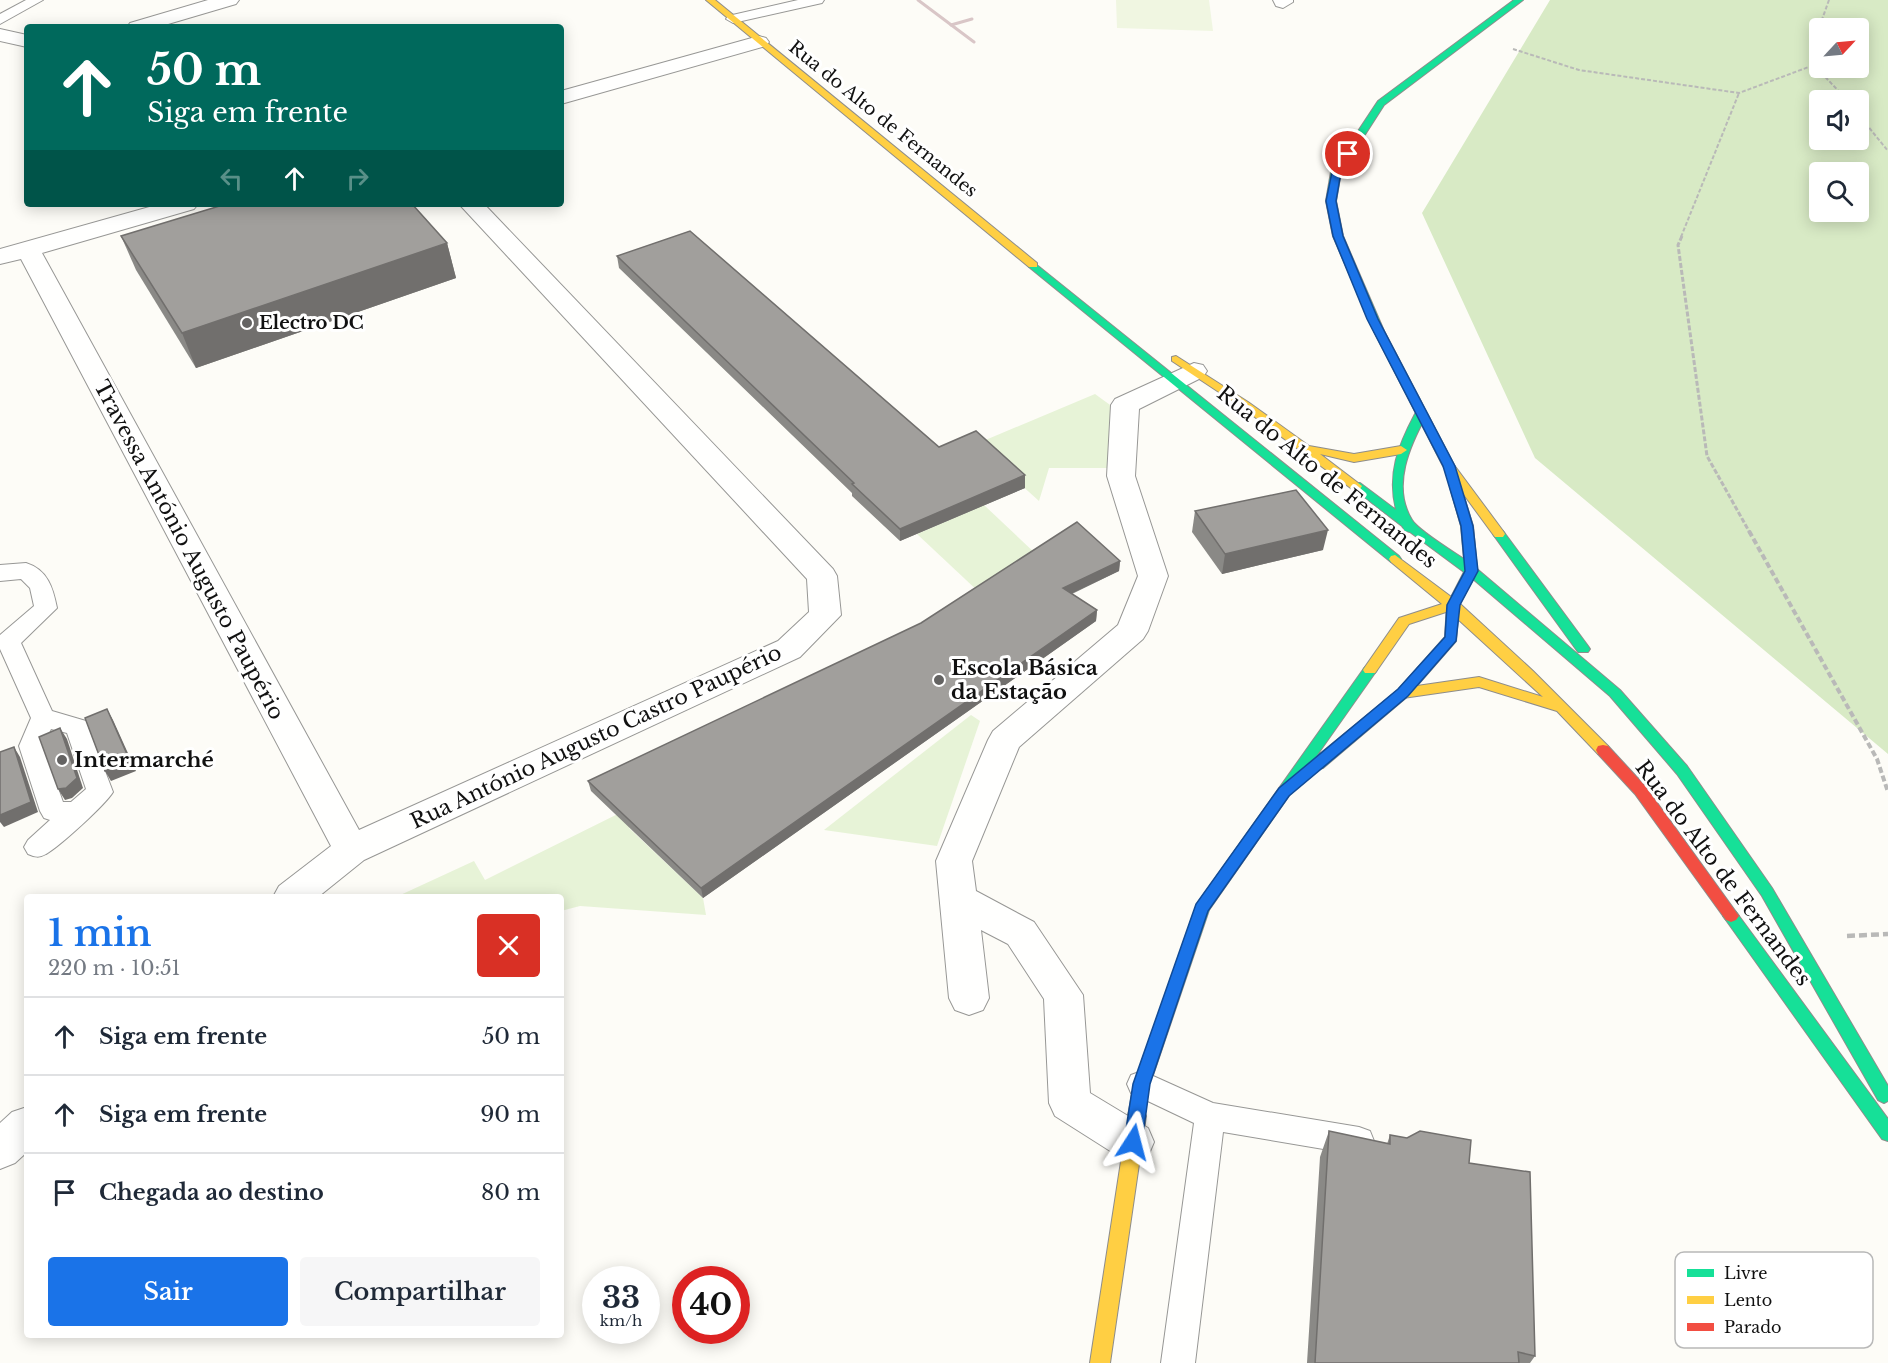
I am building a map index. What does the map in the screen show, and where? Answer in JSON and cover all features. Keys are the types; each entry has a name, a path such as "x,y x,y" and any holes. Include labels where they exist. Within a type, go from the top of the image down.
{"main road":[{"name":"Rua do Alto de Fernandes","path":"710,0 1034,266 1171,362 1301,446 1406,522 1471,571 1615,693 1682,770 1767,892 1888,1103"},
{"path":"1520,0 1381,103 1336,172 1331,201 1338,236 1372,319 1449,466 1615,693"},
{"name":"Rua do Alto de Fernandes","path":"1034,266 1171,362 1453,605 1565,709 1640,790 1888,1132"},
{"path":"1421,414 1401,450 1395,486 1406,522 1424,553"},
{"path":"1301,446 1354,458 1401,450"},
{"path":"1284,792 1403,693 1451,638 1453,605 1471,571 1467,526 1449,466"},
{"path":"1435,574 1453,605"},
{"path":"1100,1363 1142,1084 1202,909 1404,621 1453,605"},
{"path":"1403,693 1479,682 1565,709"}],"street":[{"path":"147,24 229,0"},
{"path":"0,35 24,40"},
{"path":"564,97 759,42"},
{"path":"14,253 175,207"},
{"name":"Rua António Augusto Castro Paupério","path":"296,894 351,850 789,649 825,615 822,576 474,207"},
{"name":"Travessa António Augusto Paupério","path":"14,253 351,850"},
{"path":"969,998 954,861 1005,740 1132,632 1153,576 1121,476 1125,405 1171,362"},
{"path":"959,900 1021,933 1064,995 1071,1103 1133,1142"},
{"path":"0,1149 24,1129"}],"lane":[{"path":"0,20 36,0"},
{"path":"733,20 817,0"},
{"path":"0,573 26,571 41,585 46,608 8,641 43,718 31,746 53,812 76,813"},
{"path":"37,846 100,792 77,727 43,718"},
{"path":"1142,1084 1210,1116 1383,1146"},
{"path":"1178,1363 1210,1116"}],"path":[{"path":"1823,18 1829,0"},
{"path":"1472,36 1579,70 1739,93 1809,67"},
{"path":"1826,78 1838,90"},
{"path":"1739,93 1678,245 1707,456 1877,759 1888,792"},
{"path":"1869,128 1888,151"}],"green space":[{"path":"1116,0 1209,0 1213,31 1117,28"},
{"path":"1550,0 1888,0 1888,754 1535,458 1422,213"},
{"path":"1095,394 1117,410 1115,468 1049,468 1039,501 976,444"},
{"path":"984,505 1054,571 981,594 917,534"},
{"path":"971,715 980,721 937,846 824,830"},
{"path":"656,795 629,828 703,898 706,915 580,906 564,910 564,894 402,894 474,861 485,880"}],"building":[{"name":"Electro DC","path":"216,207 415,207 447,243 182,333 121,236"},
{"path":"690,231 939,447 976,431 1025,475 900,529 617,256"},
{"path":"1296,490 1328,530 1225,554 1195,511"},
{"path":"1077,522 1120,561 1063,588 1097,610 701,888 588,781 921,623"},
{"path":"107,709 130,761 105,771 85,718"},
{"path":"60,728 77,778 66,788 58,789 39,737"},
{"path":"14,747 31,802 0,815 0,752"},
{"path":"1329,1131 1390,1144 1390,1135 1407,1138 1420,1131 1471,1140 1469,1163 1530,1172 1535,1356 1518,1352 1519,1363 1315,1363"}],"railway":[{"path":"918,0 951,25"},
{"path":"951,25 972,19"},
{"path":"951,25 974,42"}],"traffic: fast":[{"path":"1379,331 1338,236 1331,201 1336,172 1381,103 1519,0"},
{"path":"1033,265 1395,559"},
{"path":"1409,528 1399,497 1398,470 1406,443 1421,414"},
{"path":"1356,486 1471,571 1615,693 1682,770 1767,892 1884,1095"},
{"path":"1318,764 1403,693 1451,638 1453,605 1471,571 1467,526 1456,487"},
{"path":"1499,534 1583,649"},
{"path":"1137,1116 1142,1084 1202,908 1370,670"},
{"path":"1731,916 1888,1133"}],"traffic: slow":[{"path":"710,0 1033,265"},
{"path":"1379,331 1449,466 1499,534"},
{"path":"1176,359 1244,404 1356,486"},
{"path":"1312,449 1354,458 1401,450"},
{"path":"1395,559 1503,651 1603,750"},
{"path":"1370,670 1404,621 1453,605"},
{"path":"1403,693 1479,682 1555,706"},
{"path":"1100,1363 1137,1116"}],"traffic: jam":[{"path":"1603,750 1640,790 1731,916"}],"place":[{"name":"Electro DC","path":"247,323"},
{"name":"Escola Básica da Estação","path":"939,680"},
{"name":"Intermarché","path":"62,760"}],"route":[{"path":"1133,1142 1142,1084 1202,909 1284,792 1403,693 1451,638 1453,605 1471,571 1467,526 1449,466 1372,319 1338,236 1331,201 1336,172 1348,154"}]}
